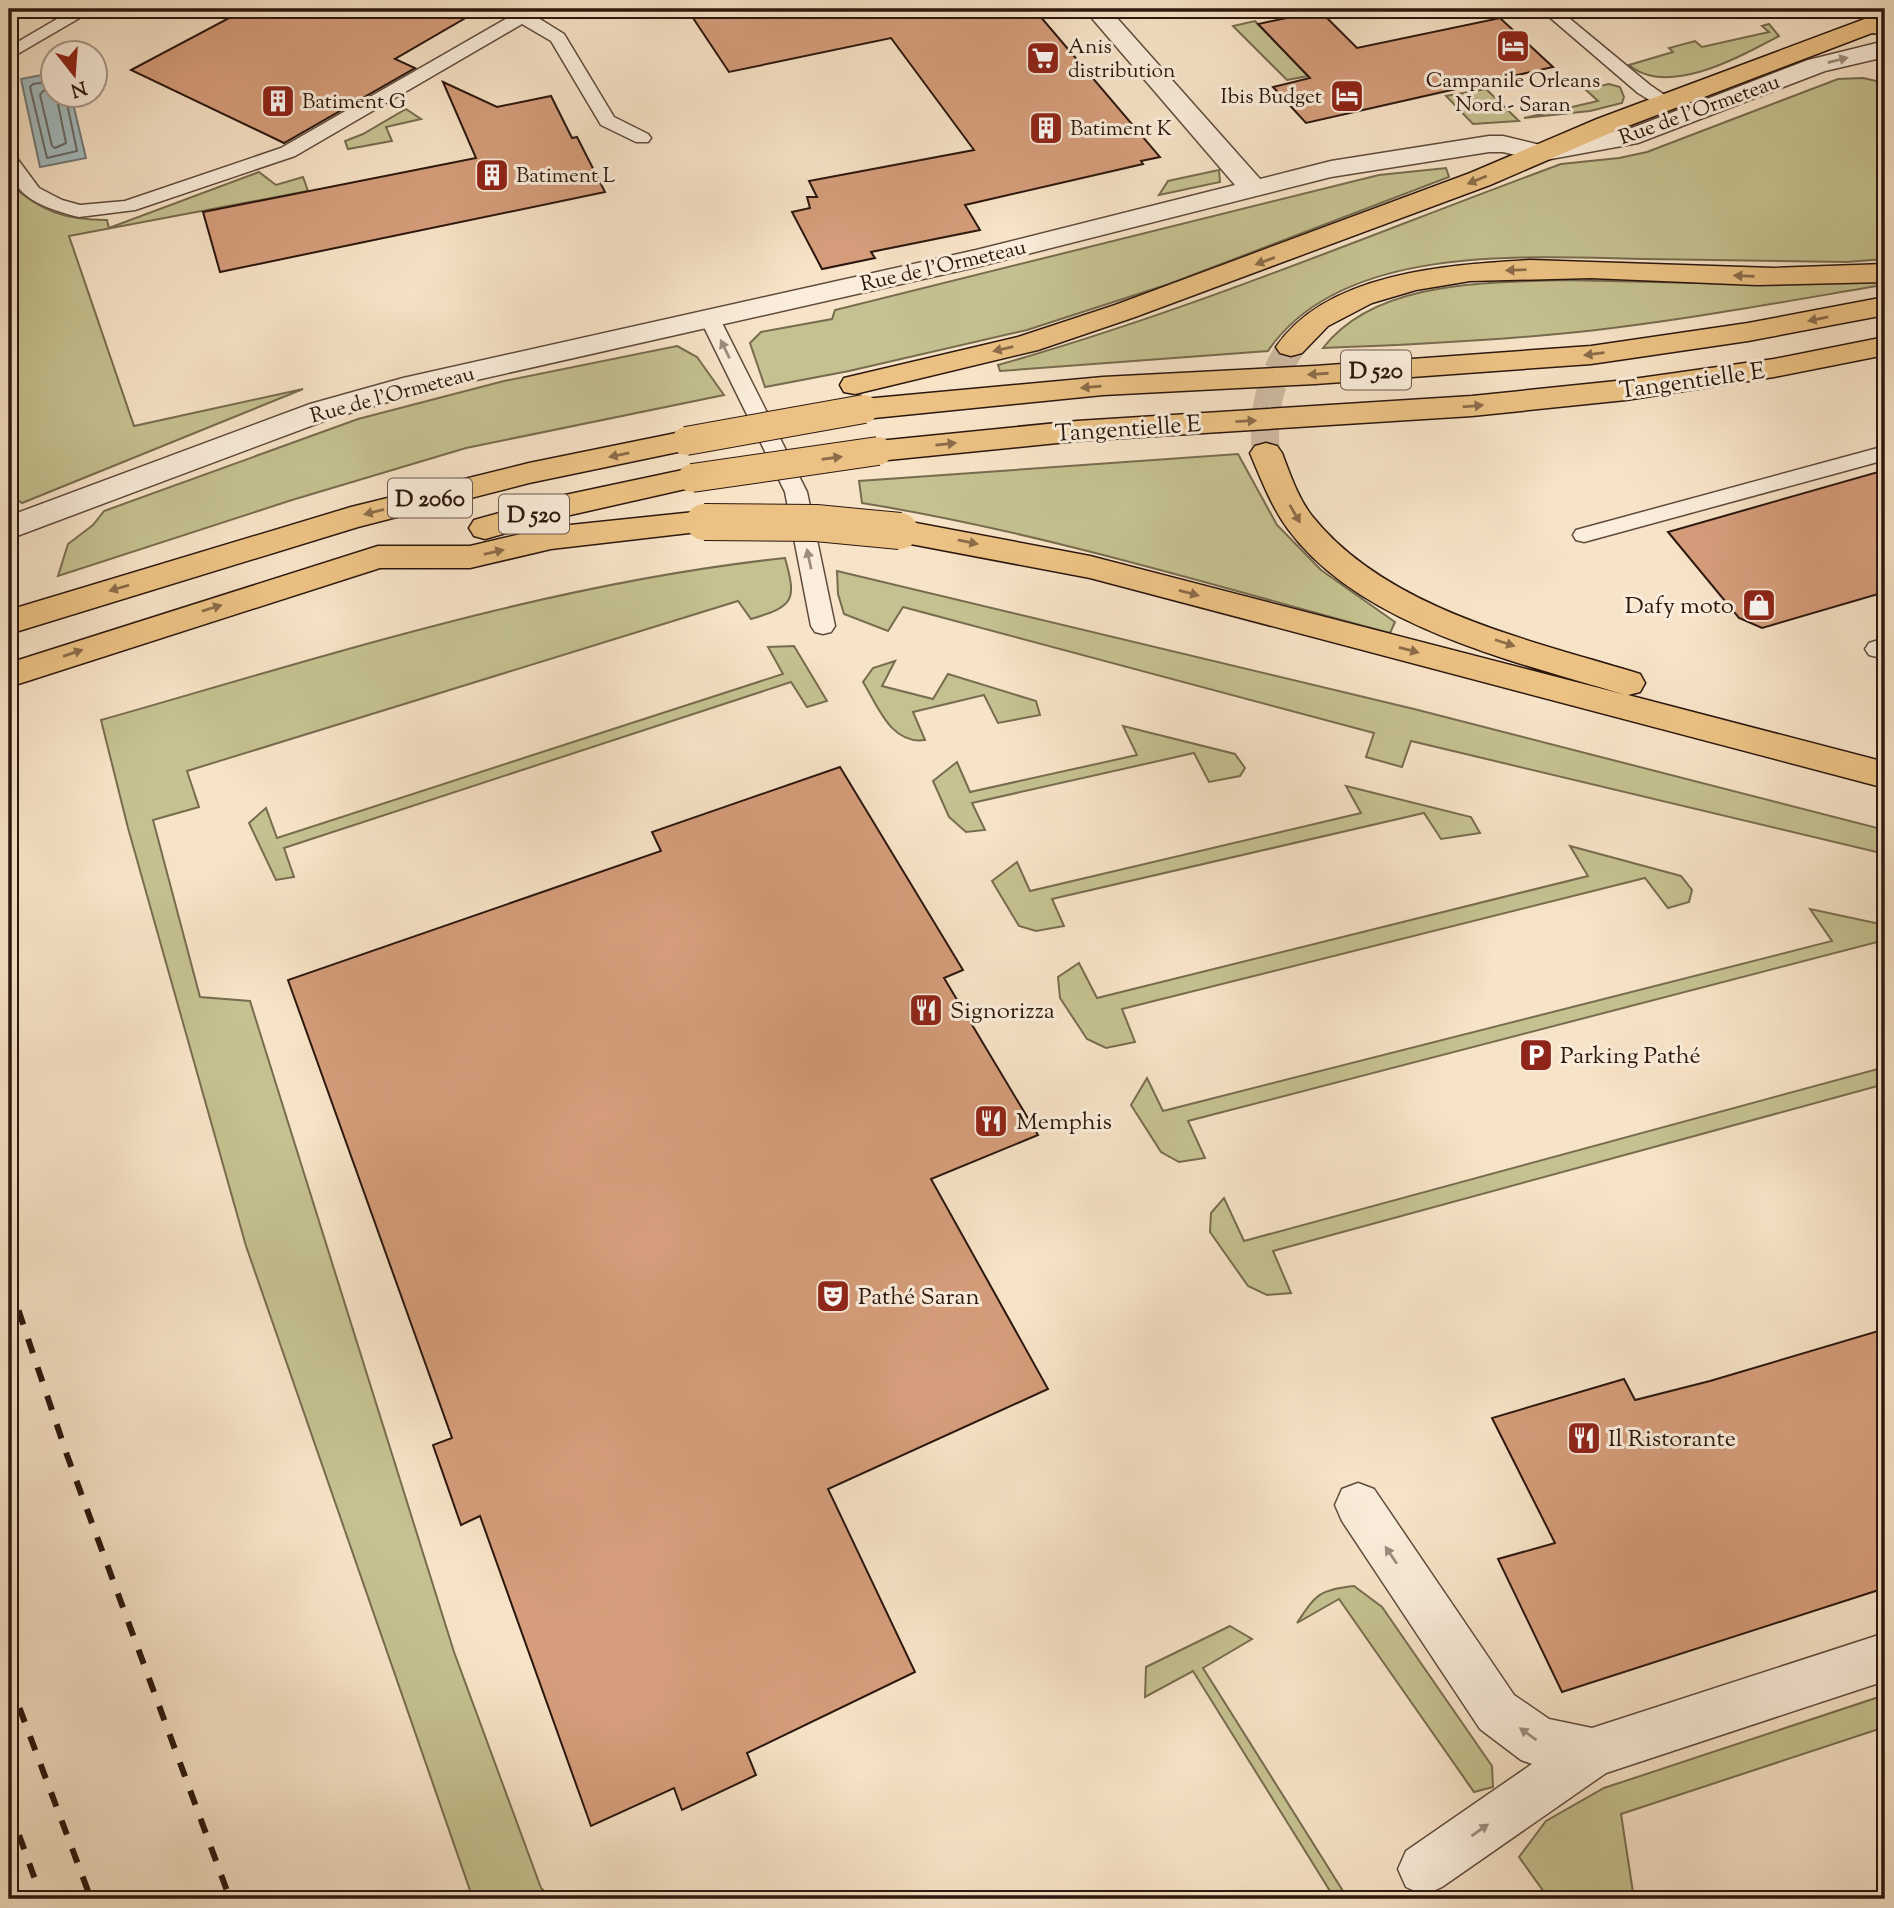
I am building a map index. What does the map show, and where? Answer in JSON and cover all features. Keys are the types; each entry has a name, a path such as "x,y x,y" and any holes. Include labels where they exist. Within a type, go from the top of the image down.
{"main road":[{"path":"1849,9 1880,30"},
{"path":"1678,109 1880,30"},
{"path":"859,397 1113,316 1296,250 1540,153"},
{"path":"1292,347 1317,321 1351,302 1397,285 1468,272 1526,270 1759,276 1885,273"},
{"name":"D 520","path":"686,441 859,397 1315,375 1591,355 1748,332 1885,306"},
{"name":"Tangentielle E","path":"9,675 378,556 565,506 692,478 878,451 1077,431 1459,407 1626,390 1774,368 1885,345"},
{"name":"D 2060","path":"9,622 351,518 529,473 686,441"},
{"path":"1266,453 1281,489 1302,525 1334,559 1384,595 1455,626 1885,769"},
{"path":"378,556 471,557 551,538 704,522 816,523 900,531 1090,567 1885,775"}],"street":[{"path":"1096,9 1254,189"},
{"name":"Rue de l'Ormeteau","path":"9,528 321,411 414,385 976,258 1331,169 1476,146 1503,144 1540,153 1638,135 1678,109 1818,65 1885,49"},
{"path":"1358,1504 1497,1712 1539,1742 1592,1753"},
{"path":"1424,1869 1592,1753 1885,1657"}],"lane":[{"path":"9,54 86,9"},
{"path":"1548,9 1644,89 1678,109"},
{"path":"9,161 32,192 55,204 79,211 128,206 288,152 529,12 558,38 607,121 642,138"},
{"path":"710,319 796,492 823,626"},
{"path":"1584,535 1885,453"}],"shaded area":[{"path":"1255,21 1308,76 1287,80 1233,26"},
{"path":"1769,24 1779,36 1725,63 1684,76 1645,74 1629,65 1673,52 1669,48 1695,41 1702,47 1769,32 1762,26"},
{"path":"1863,78 1885,83 1885,259 1847,262 1548,257 1441,263 1389,273 1342,290 1301,316 1268,351 1000,371 998,365 1141,321 1561,164 1647,152 1838,79"},
{"path":"1609,84 1620,87 1624,97 1622,103 1590,111 1524,118 1598,101 1585,89"},
{"path":"1486,89 1519,121 1473,124 1446,96"},
{"path":"406,109 421,119 386,127 392,141 348,149 345,141 363,134"},
{"path":"1446,168 1449,177 1169,284 1027,330 849,371 765,387 750,343 761,332 832,319 835,310 1379,175"},
{"path":"1219,170 1220,182 1159,195 1168,181"},
{"path":"259,172 276,185 303,177 308,191 69,236 134,426 303,389 22,503 19,501 9,504 9,183 31,201 54,212 78,218 107,220 109,228"},
{"path":"1560,280 1747,284 1880,281 1883,285 1616,328 1514,338 1323,348 1345,326 1371,310 1401,298 1465,285"},
{"path":"677,346 697,357 724,395 466,448 292,500 58,576 68,544 93,525 104,511 358,419 504,381"},
{"path":"1238,454 1277,525 1321,570 1395,622 1390,633 1062,544 862,503 859,481"},
{"path":"785,558 791,593 789,600 776,610 751,619 738,601 187,771 199,807 153,820 200,997 250,1001 454,1652 541,1888 553,1899 473,1899 246,1246 128,828 101,720 355,647 525,603 611,585"},
{"path":"837,571 1414,709 1885,830 1885,854 1411,741 1402,767 1366,757 1374,733 903,607 888,631 844,614 838,594"},
{"path":"794,646 827,701 807,707 791,682 284,848 294,877 276,880 249,823 266,808 277,838 783,674 768,647"},
{"path":"895,661 882,686 933,699 948,674 1036,701 1040,715 998,723 984,695 913,712 925,740 913,740 894,730 887,722 863,682 873,668"},
{"path":"1123,726 1235,754 1245,768 1240,776 1209,782 1194,753 972,803 985,830 966,832 949,817 933,781 957,762 970,792 1137,755"},
{"path":"1346,786 1471,817 1480,833 1441,839 1424,813 1052,899 1064,926 1036,931 1019,926 992,881 1017,862 1030,891 1361,813"},
{"path":"1570,846 1681,876 1692,890 1689,902 1668,908 1645,878 1122,1009 1135,1042 1106,1048 1087,1039 1060,998 1058,977 1079,963 1097,998 1588,876"},
{"path":"1810,909 1885,925 1885,940 1188,1121 1205,1158 1179,1162 1161,1152 1131,1105 1147,1078 1163,1111 1832,941"},
{"path":"1885,1067 1885,1084 1273,1251 1291,1293 1267,1295 1248,1286 1210,1232 1211,1213 1224,1198 1244,1241"},
{"path":"1354,1586 1382,1607 1492,1766 1493,1787 1474,1792 1339,1599 1297,1623 1319,1595 1333,1589"},
{"path":"1230,1626 1252,1639 1203,1668 1348,1899 1335,1899 1193,1671 1145,1697 1146,1667"},
{"path":"1885,1695 1885,1727 1621,1814 1634,1899 1549,1899 1519,1857 1546,1821 1604,1788"}],"water":[{"path":"38,76 38,108 74,108 86,158 40,167 21,79"}],"building":[{"name":"Batiment G","path":"246,9 481,9 395,59 415,68 284,143 131,70"},
{"path":"687,9 1034,9 1160,157 1141,161 1143,164 965,205 980,230 871,252 875,258 822,269 792,212 810,208 807,197 817,197 809,181 974,150 891,38 729,72"},
{"path":"1320,11 1357,48 1500,18 1553,67 1306,123 1273,87 1310,78 1258,24"},
{"name":"Batiment L","path":"443,82 497,107 551,96 572,138 577,137 605,192 220,272 203,212 476,158"},
{"path":"1885,470 1885,592 1762,628 1739,618 1668,532"},
{"path":"840,767 963,970 944,978 1038,1135 931,1179 1048,1389 828,1489 915,1672 747,1753 756,1775 682,1810 674,1788 591,1826 480,1516 461,1525 433,1445 452,1438 288,980 661,851 652,832"},
{"path":"1885,1329 1885,1588 1562,1692 1498,1559 1555,1543 1492,1418 1624,1379 1635,1400 1710,1381"}],"tunnel":[{"path":"1266,453 1266,411 1272,385 1291,347"}],"railway":[{"path":"9,1282 67,1455 230,1899"},
{"path":"9,1680 91,1899"},
{"path":"9,1807 42,1899"}],"place":[{"name":"Campanile Orleans Nord - Saran","path":"1513,46"},
{"name":"Anis distribution","path":"1043,58"},
{"name":"Ibis Budget","path":"1347,96"},
{"name":"Batiment G","path":"278,101"},
{"name":"Batiment K","path":"1046,128"},
{"name":"Batiment L","path":"492,175"},
{"name":"Dafy moto","path":"1759,605"},
{"name":"Signorizza","path":"926,1010"},
{"name":"Parking Pathé","path":"1536,1055"},
{"name":"Memphis","path":"991,1121"},
{"name":"Pathé Saran","path":"833,1296"},
{"name":"Il Ristorante","path":"1584,1438"}]}
